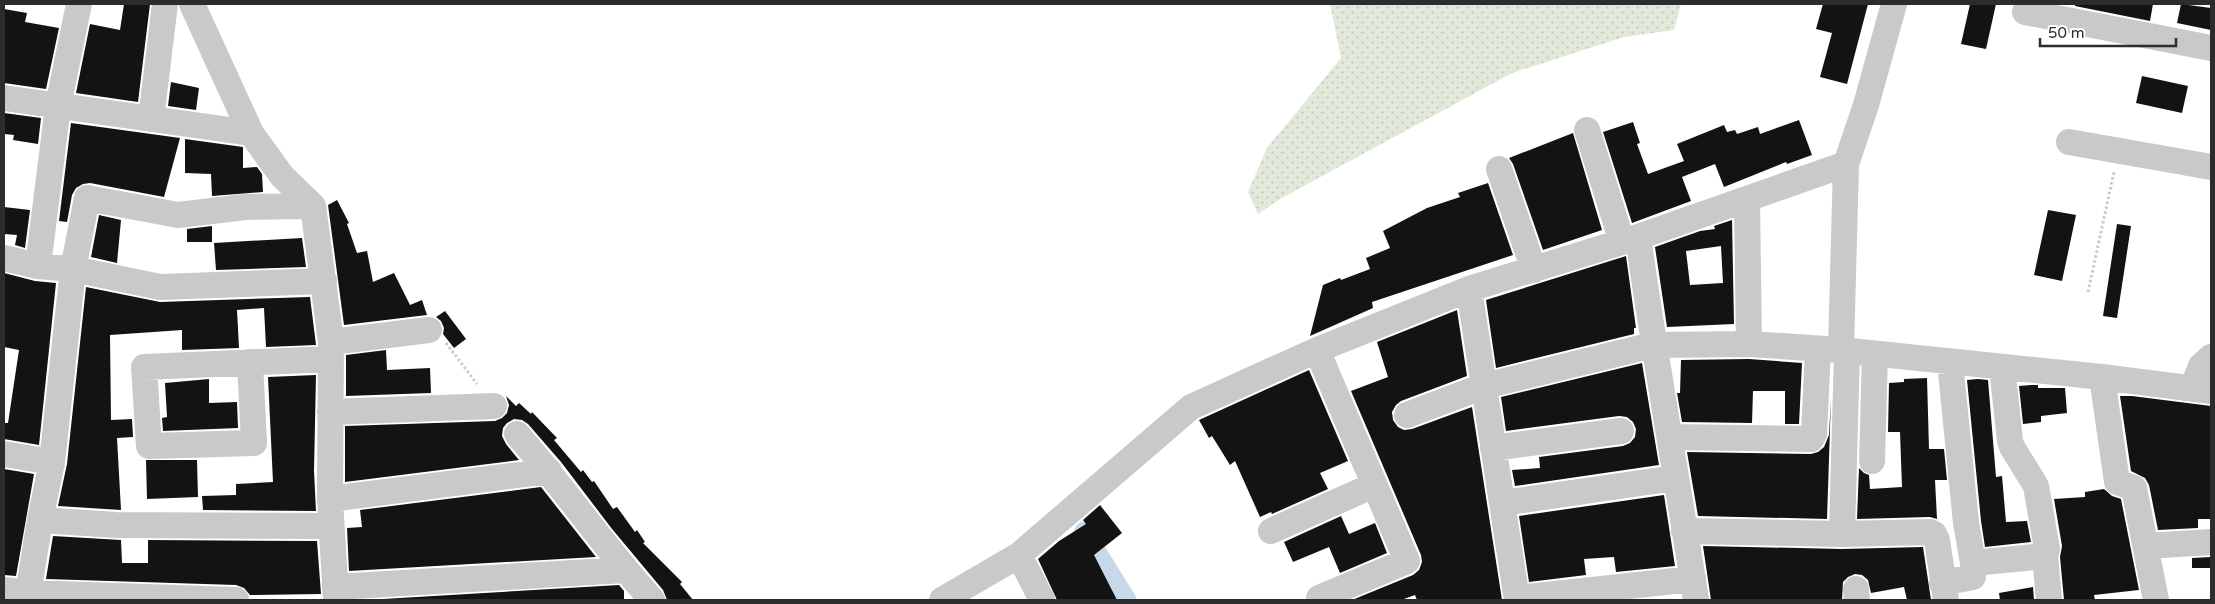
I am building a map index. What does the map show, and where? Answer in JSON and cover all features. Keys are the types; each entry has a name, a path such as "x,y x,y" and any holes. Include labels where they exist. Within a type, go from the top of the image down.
{"street":[{"path":"38,266 58,106 79,4"},
{"path":"151,119 165,4"},
{"path":"192,4 251,133 282,176 313,206 324,281 330,350 330,499 334,597 472,590 624,570"},
{"path":"1842,534 1835,350 1846,164 1866,105 1894,4"},
{"path":"2025,12 2211,48"},
{"path":"4,98 251,133"},
{"path":"1469,290 1517,599 1694,590 1670,437 1653,345 1630,239 1587,130"},
{"path":"2069,142 2211,166"},
{"path":"942,600 1019,555 1191,407 1317,350 1469,290 1630,239 1846,164"},
{"path":"1499,169 1534,270"},
{"path":"236,600 19,594 40,520 52,462 73,270 87,198 178,215 246,207 313,206"},
{"path":"1748,199 1749,344"},
{"path":"4,258 38,266 73,270 160,287 324,281"},
{"path":"250,362 254,443 149,446 144,366 250,362 330,350 429,330"},
{"path":"1407,415 1484,386 1653,345 1749,344 1835,350 2102,377 2202,390 2201,366 2211,357"},
{"path":"1317,350 1407,561 1318,598"},
{"path":"1670,437 1812,439 1835,350"},
{"path":"1872,461 1875,354"},
{"path":"1684,531 1842,534 1930,532 1934,534 1936,540 1944,592 1973,577 1950,362"},
{"path":"2002,367 2010,441 2036,486 2047,549 2045,556 2049,600"},
{"path":"2102,377 2117,482 2134,488 2156,600"},
{"path":"330,412 494,406"},
{"path":"1494,448 1621,431"},
{"path":"517,434 549,471 624,570 652,600"},
{"path":"4,454 52,462"},
{"path":"330,499 549,471"},
{"path":"1502,503 1675,478"},
{"path":"1272,531 1374,484"},
{"path":"40,520 116,525 331,526"},
{"path":"2146,546 2211,542"},
{"path":"1019,555 1042,600"},
{"path":"1973,563 2045,556"}],"path":[{"path":"2088,292 2118,150"},
{"path":"455,357 494,406"}],"green space":[{"path":"1330,4 1681,4 1674,30 1624,37 1512,73 1280,199 1258,214 1248,192 1267,148 1341,58"}],"building":[{"path":"124,4 150,4 138,102 76,93 90,24 120,30"},
{"path":"1823,4 1868,4 1847,84 1820,77 1832,33 1816,29"},
{"path":"1970,4 1996,4 1986,49 1961,44"},
{"path":"2075,4 2153,4 2150,21 2075,6"},
{"path":"2181,4 2211,8 2211,30 2177,23"},
{"path":"4,9 27,13 25,22 59,28 46,89 4,83"},
{"path":"2142,76 2188,86 2182,113 2136,103"},
{"path":"171,82 199,88 196,110 168,106"},
{"path":"4,113 41,118 38,144 13,140 14,135 4,134"},
{"path":"1799,120 1812,155 1787,164 1786,162 1724,187 1715,164 1682,177 1691,201 1632,223 1603,132 1633,122 1640,143 1637,144 1648,174 1684,161 1677,144 1724,125 1727,132 1735,130 1737,134 1758,127 1760,134"},
{"path":"71,123 180,138 164,197 90,183 83,184 76,188 72,195 67,222 59,221"},
{"path":"1573,133 1602,230 1543,250 1513,164 1509,158"},
{"path":"185,139 243,147 243,168 257,167 262,174 263,192 212,196 211,174 185,173"},
{"path":"1488,183 1513,255 1372,302 1373,308 1310,336 1323,285 1370,269 1366,258 1390,248 1383,231 1427,208 1460,197 1458,193"},
{"path":"337,200 349,223 347,224 357,253 367,251 373,282 394,273 410,305 422,300 427,315 344,325 328,205"},
{"path":"4,207 30,210 25,248 15,245 17,235 4,234"},
{"path":"2048,210 2076,215 2062,281 2034,275"},
{"path":"99,215 121,220 117,263 91,257"},
{"path":"1732,220 1734,324 1667,327 1655,247 1700,231 1715,229 1714,226","holes":["1721,246 1723,283 1690,285 1686,251"]},
{"path":"2117,224 2131,226 2117,318 2103,316"},
{"path":"212,226 212,242 187,242 187,229"},
{"path":"302,238 306,267 216,270 214,243"},
{"path":"1626,256 1636,328 1634,328 1634,334 1496,368 1486,300"},
{"path":"4,273 35,281 56,283 39,445 4,439 4,423 8,423 19,350 4,347"},
{"path":"86,287 160,302 310,297 316,345 266,347 264,308 237,310 239,348 182,350 182,330 110,335 111,420 132,419 133,437 117,438 121,510 58,506 67,464"},
{"path":"1457,310 1467,376 1401,401 1392,412 1393,420 1398,427 1404,430 1412,429 1472,407 1502,600 1417,600 1415,595 1401,600 1352,600 1413,575 1419,570 1422,562 1421,555 1351,391 1388,377 1377,342"},
{"path":"445,311 466,339 454,348 443,334 444,328 441,321 436,317"},
{"path":"386,350 387,370 430,368 431,393 346,396 346,355"},
{"path":"1749,359 1802,363 1799,424 1785,424 1785,391 1753,391 1752,423 1682,422 1677,393 1680,393 1681,360"},
{"path":"1642,363 1659,465 1515,486 1512,470 1540,468 1539,457 1623,446 1630,443 1635,437 1636,429 1633,422 1627,417 1619,416 1506,431 1501,397"},
{"path":"1309,370 1348,461 1320,473 1328,489 1272,514 1271,512 1260,517 1235,461 1230,465 1212,436 1209,438 1199,420"},
{"path":"316,375 314,471 316,511 203,510 202,496 236,495 236,484 273,482 268,377"},
{"path":"1927,378 1929,449 1944,449 1947,480 1935,480 1937,519 1930,517 1857,519 1859,468 1869,475 1870,489 1902,487 1900,432 1888,432 1889,383 1904,382 1904,379"},
{"path":"209,379 209,403 237,402 238,428 163,431 162,418 167,417 165,383"},
{"path":"1967,380 1988,380 1996,477 2002,476 2006,522 2027,521 2031,542 1985,547"},
{"path":"2038,385 2038,388 2065,388 2067,413 2041,416 2041,422 2023,424 2019,386"},
{"path":"506,396 516,406 519,403 531,414 532,412 557,438 554,440 581,472 583,470 592,482 594,481 613,509 617,507 635,532 637,530 645,542 643,543 682,582 680,584 693,600 667,600 663,590 612,529 561,462 528,424 522,420 514,419 507,423 503,428 502,436 519,460 345,482 345,426 495,421 507,413 509,405"},
{"path":"2120,396 2211,406 2211,519 2198,519 2198,528 2158,530 2149,485 2145,478 2131,471"},
{"path":"1831,398 1827,519 1698,516 1687,452 1811,454 1818,452 1824,447 1829,435"},
{"path":"146,460 197,460 198,497 147,499"},
{"path":"4,469 34,474 16,576 4,575"},
{"path":"541,487 596,557 349,571 347,528 362,527 360,510"},
{"path":"2104,489 2112,496 2121,499 2139,590 2094,595 2095,600 2064,600 2060,557 2062,546 2054,499 2085,497 2085,492"},
{"path":"1664,495 1675,566 1616,572 1614,557 1584,559 1586,575 1529,582 1519,516"},
{"path":"1100,505 1122,533 1094,555 1117,600 1057,600 1038,559 1059,541 1086,524 1083,520"},
{"path":"1341,516 1349,534 1375,523 1387,553 1340,573 1329,547 1293,562 1284,542"},
{"path":"53,536 121,540 122,563 148,563 148,540 317,541 321,594 250,595 244,588 236,585 46,579"},
{"path":"1703,546 1842,549 1923,547 1931,600 1907,600 1904,587 1871,593 1868,580 1862,575 1855,574 1843,582 1842,600 1711,600"},
{"path":"2211,557 2211,568 2192,568 2192,558"},
{"path":"619,585 624,591 624,600 383,599"},
{"path":"2033,587 2034,600 2000,600 1999,593"}],"waterway":[{"path":"1084,531 1127,600"}]}
